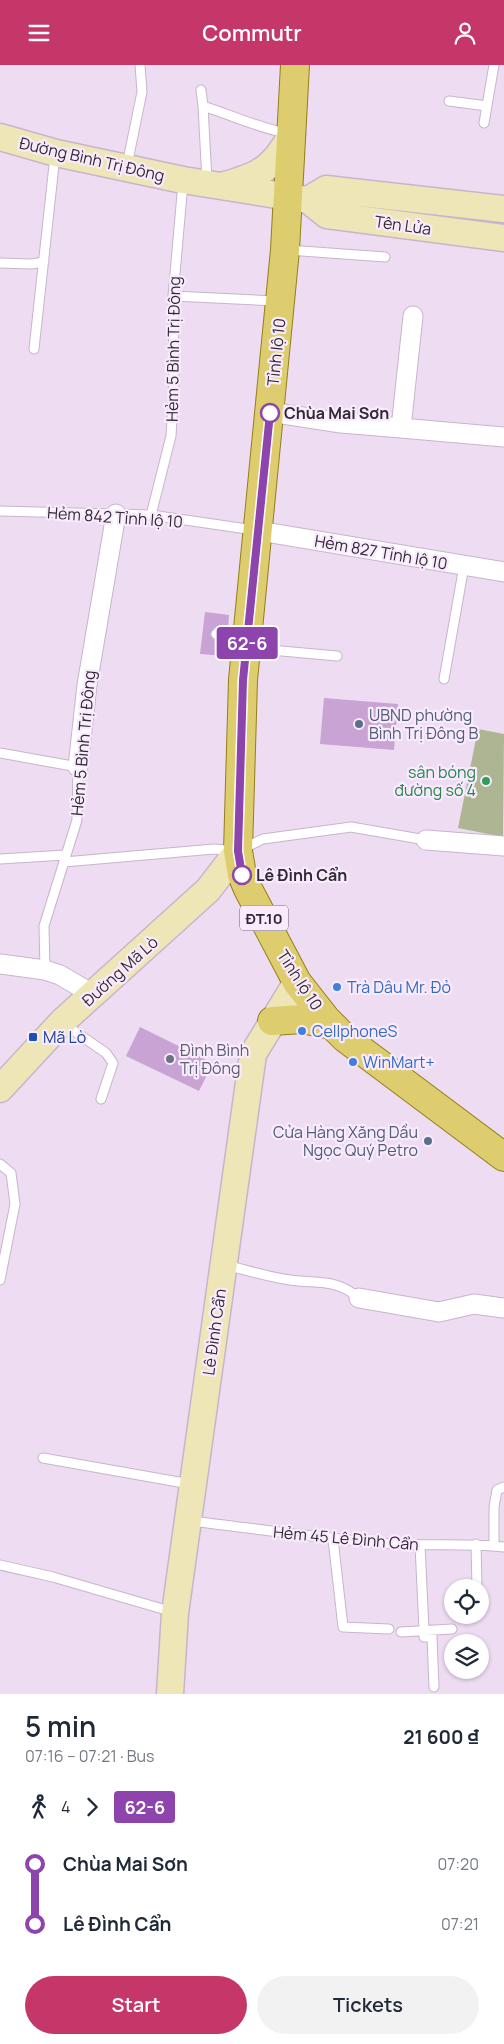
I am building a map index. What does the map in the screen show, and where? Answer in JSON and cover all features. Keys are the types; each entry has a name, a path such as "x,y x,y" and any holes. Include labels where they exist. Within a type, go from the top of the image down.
{"main road":[{"name":"Tỉnh lộ 10","path":"295,65 292,134 298,199 285,250 241,709 238,851 242,875 297,982 345,1039 504,1157"},
{"path":"272,1021 302,1019 332,1025"}],"street":[{"path":"203,184 248,177 273,163 281,155 292,134"},
{"name":"Đường Bình Trị Đông","path":"0,137 56,153 126,168 203,184 298,199"},
{"name":"Tên Lửa","path":"298,199 326,189 504,209"},
{"name":"Tên Lửa","path":"298,199 327,215 504,238"},
{"path":"402,428 413,316"},
{"path":"270,413 341,423 504,437"},
{"name":"Hẻm 5 Bình Trị Đông","path":"78,767 87,685 116,514"},
{"name":"Hẻm 827 Tỉnh lộ 10","path":"259,531 504,572"},
{"path":"426,839 504,846"},
{"name":"Đường Mã Lò","path":"0,1089 62,1022 208,890 238,851"},
{"path":"1,965 45,970 60,975 94,995"},
{"name":"Lê Đình Cẩn","path":"170,1694 175,1613 253,1054 297,982"},
{"path":"359,1298 440,1312 474,1304 504,1308"}],"lane":[{"path":"126,168 142,91 140,65"},
{"path":"484,123 494,65"},
{"name":"Hẻm 5 Bình Trị Đông","path":"151,515 171,436 174,385 173,297 203,184 203,106 201,90"},
{"path":"448,101 487,106"},
{"path":"203,106 231,115 260,128 292,134"},
{"path":"34,349 56,153"},
{"path":"285,250 385,257"},
{"path":"0,263 32,264 44,261"},
{"path":"173,297 281,301"},
{"name":"Hẻm 842 Tỉnh lộ 10","path":"0,511 151,515 259,531"},
{"path":"444,679 464,566"},
{"path":"216,634 247,642 336,655"},
{"path":"0,753 78,767"},
{"name":"Hẻm 5 Bình Trị Đông","path":"45,970 44,926 77,820 78,767"},
{"path":"0,859 64,858 214,849 238,851 263,839 351,827 426,839"},
{"path":"62,1022 106,1053 113,1063 101,1099"},
{"path":"0,1164 11,1173 15,1204 0,1280"},
{"path":"224,1265 290,1280 317,1281 346,1287 359,1298"},
{"path":"43,1458 193,1484"},
{"path":"494,1546 494,1507 497,1490 504,1487"},
{"name":"Hẻm 45 Lê Đình Cẩn","path":"188,1520 333,1539 420,1545 476,1544 504,1547"},
{"path":"333,1539 343,1627 389,1629"},
{"path":"476,1544 477,1579"},
{"path":"420,1545 424,1637 432,1637 434,1687"},
{"path":"0,1565 53,1577 175,1613"},
{"path":"401,1632 452,1629"}],"green space":[{"name":"sân bóng đường số 4","path":"478,729 504,734 503,837 458,828"}],"building":[{"path":"205,612 229,615 228,629 214,628 210,634 213,639 227,641 225,656 200,654"},
{"name":"UBND phường Bình Trị Đông B","path":"324,698 398,704 394,750 320,744"},
{"name":"Đình Bình Trị Đông","path":"140,1027 213,1063 199,1091 126,1056"}],"bus line":[{"name":"62-6","path":"242,875 238,851 241,709 270,413"}],"place":[{"name":"Chùa Mai Sơn","path":"270,413"},
{"name":"UBND phường Bình Trị Đông B","path":"359,724"},
{"name":"sân bóng đường số 4","path":"486,781"},
{"name":"Lê Đình Cẩn","path":"242,875"},
{"name":"Trà Dâu Mr. Đỏ","path":"337,987"},
{"name":"CellphoneS","path":"302,1031"},
{"name":"Mã Lò","path":"33,1037"},
{"name":"Đình Bình Trị Đông","path":"170,1059"},
{"name":"WinMart+","path":"353,1062"},
{"name":"Cửa Hàng Xăng Dầu Ngọc Quý Petro","path":"428,1141"}]}
